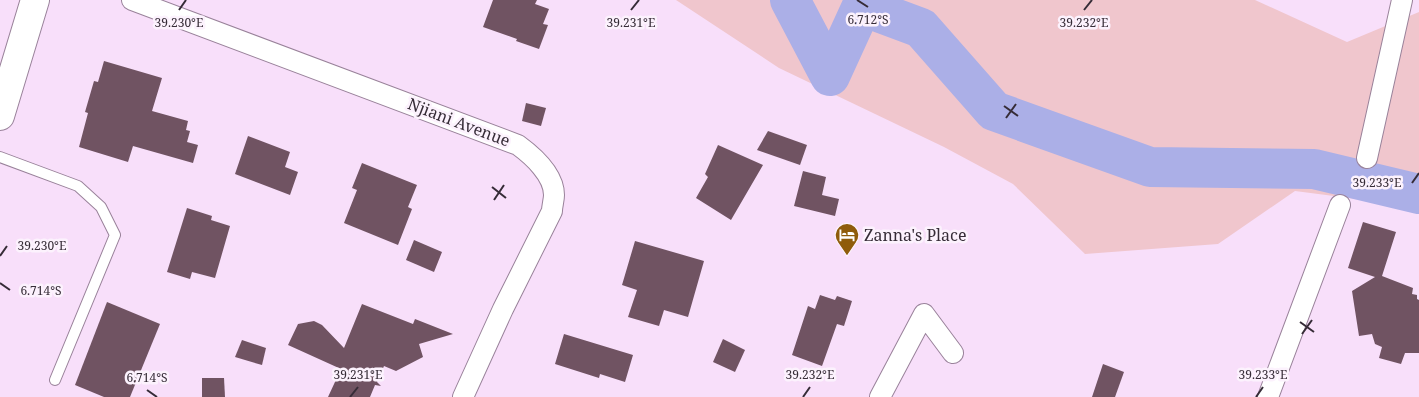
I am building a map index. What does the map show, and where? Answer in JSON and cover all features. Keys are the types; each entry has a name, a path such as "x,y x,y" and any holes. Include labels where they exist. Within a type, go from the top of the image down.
{"main road":[{"path":"0,116 35,0"}],"street":[{"name":"Njiani Avenue","path":"132,0 518,145 535,158 547,174 554,194 552,211 503,309 463,397"},
{"path":"1367,158 1402,0"},
{"path":"1268,397 1340,205"},
{"path":"880,397 924,314 954,353"}],"lane":[{"path":"0,157 78,186 102,207 115,236 54,380"}],"shaded area":[{"path":"676,0 1255,0 1347,42 1419,12 1419,207 1295,191 1218,244 1085,254 1013,184 944,147 779,68"}],"building":[{"path":"493,0 537,0 535,4 549,9 543,24 548,25 539,49 483,27"},
{"path":"104,61 162,78 152,111 188,121 186,130 190,131 187,142 198,145 193,163 133,146 128,162 79,147 88,113 85,112 94,81 98,82"},
{"path":"526,103 546,108 541,126 522,121"},
{"path":"768,131 807,145 800,165 757,150"},
{"path":"248,136 290,152 285,167 298,172 290,195 235,174"},
{"path":"718,145 763,165 731,220 696,198 708,177 705,174"},
{"path":"362,163 417,185 408,207 412,209 398,245 344,223 357,190 352,188"},
{"path":"803,171 826,177 822,195 839,199 835,216 794,206"},
{"path":"187,208 212,216 211,220 230,226 215,278 192,272 190,279 167,272"},
{"path":"1363,222 1396,232 1382,276 1413,288 1412,294 1417,295 1419,300 1419,353 1405,353 1401,364 1379,358 1382,347 1375,344 1372,334 1359,336 1352,291 1375,277 1348,268"},
{"path":"414,240 442,252 434,272 406,260"},
{"path":"635,241 704,261 688,317 664,310 659,326 628,317 637,290 622,285"},
{"path":"820,295 835,300 837,296 852,301 844,326 837,324 822,366 792,355 808,306 815,309"},
{"path":"107,302 160,324 130,397 104,397 75,385"},
{"path":"362,304 413,324 415,319 453,334 419,344 423,357 396,371 384,366 377,382 381,386 375,385 370,397 328,397 341,369 288,345 298,324 314,321 322,325 344,348"},
{"path":"564,334 633,355 625,382 600,374 599,378 555,364"},
{"path":"723,339 745,350 735,372 713,362"},
{"path":"242,340 266,348 262,365 235,357"},
{"path":"1103,364 1124,372 1115,397 1092,397"},
{"path":"202,378 224,378 225,397 202,397"}],"waterway":[{"path":"790,0 830,76 862,6 921,28 994,111 1150,167 1314,169 1419,194"}],"place":[{"name":"Zanna's Place","path":"847,256"}]}
